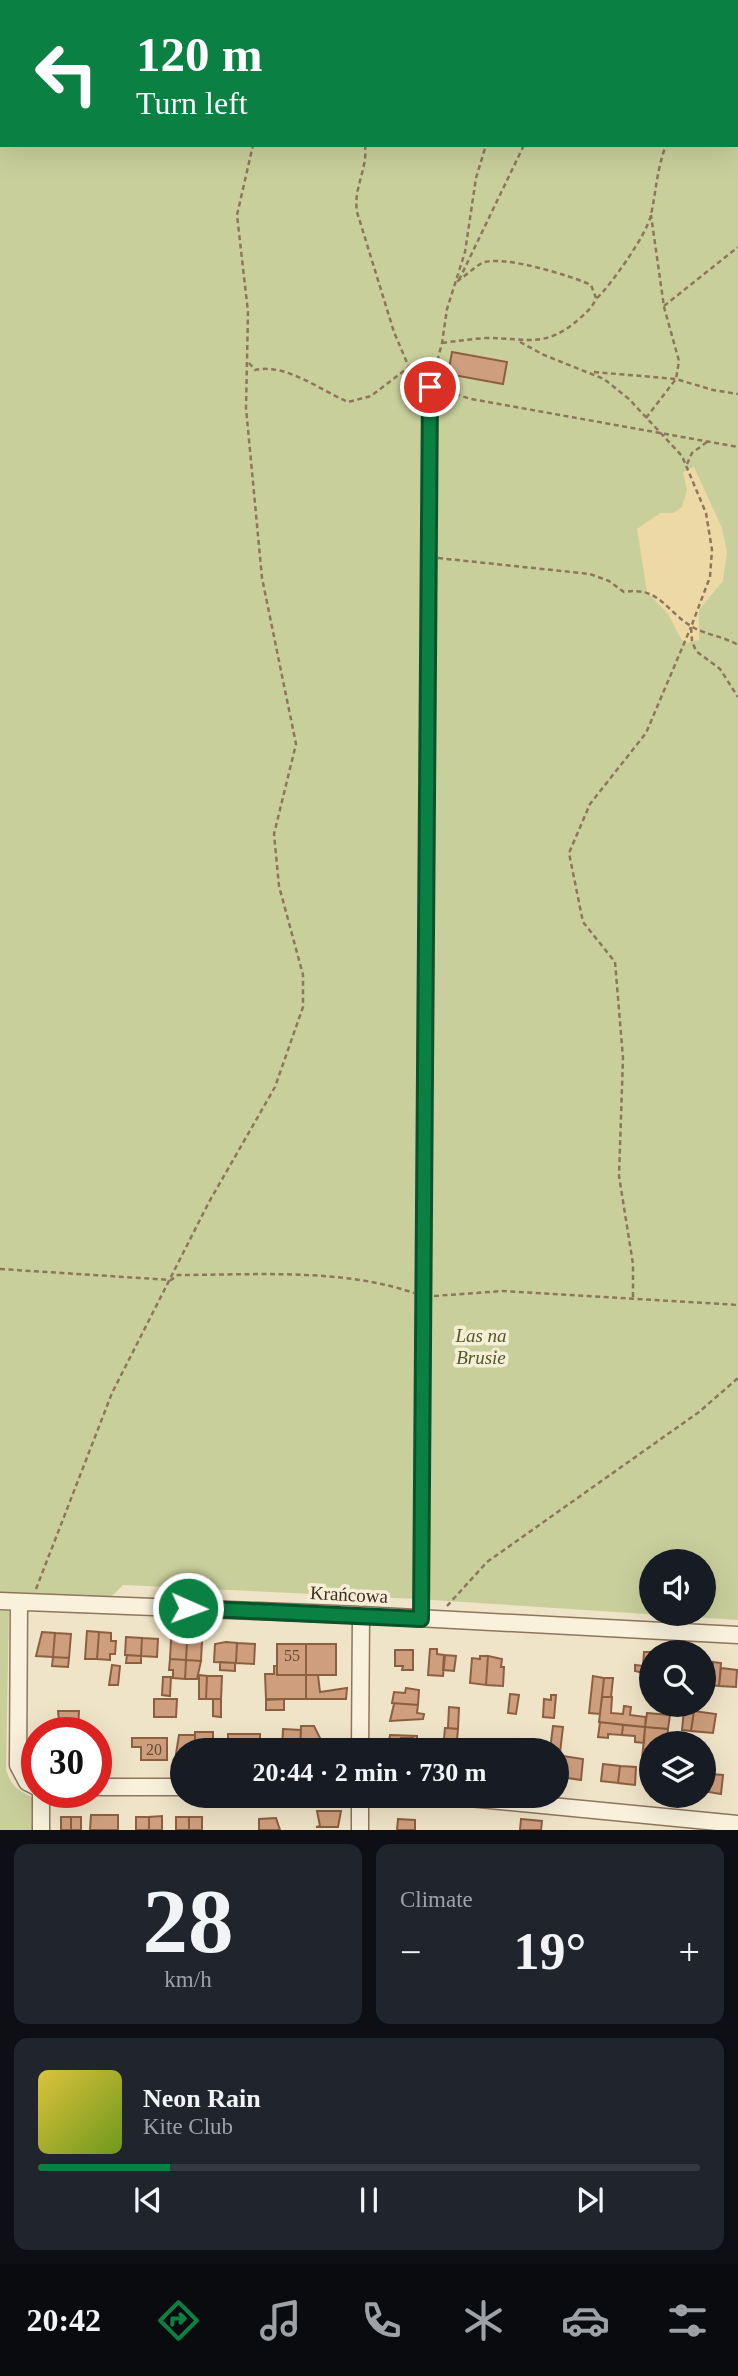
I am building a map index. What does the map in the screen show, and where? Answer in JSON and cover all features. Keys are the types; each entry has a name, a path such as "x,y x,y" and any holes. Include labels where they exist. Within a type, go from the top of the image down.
{"street":[{"name":"Krańcowa","path":"0,1601 361,1615 738,1635"},
{"path":"21,1771 18,1765 25,1602"},
{"path":"360,1738 361,1615"},
{"path":"112,1787 170,1787"},
{"path":"41,1808 41,1830"},
{"path":"360,1808 360,1830"},
{"path":"569,1808 738,1824"}],"lane":[{"path":"428,1619 425,1297 430,387"}],"path":[{"path":"25,1602 112,1393 209,1202 275,1087 303,1007 303,975 279,886 274,834 296,744 262,578 246,408 249,363 246,281 237,215 253,147"},
{"path":"365,147 364,171 356,195 357,212 394,332 409,366 419,380 430,387 471,399 738,447"},
{"path":"430,387 442,343 446,309 465,252 476,178 485,147"},
{"path":"459,281 523,147"},
{"path":"442,343 481,338 520,342 546,340 565,331 589,311 644,235 665,147"},
{"path":"646,418 676,379 679,361 664,307 651,215"},
{"path":"664,307 738,247"},
{"path":"455,283 482,263 494,261 569,275 592,285 596,298"},
{"path":"520,342 544,355 591,372 676,379 738,394"},
{"path":"249,363 256,370 269,367 284,372 348,402 371,396 409,366"},
{"path":"591,372 629,399 676,448 687,464 706,513 712,550 710,577 646,733 590,804 569,853 583,922 615,962 623,1058 620,1176 634,1264 634,1299"},
{"path":"687,464 692,453 709,441"},
{"path":"429,557 590,574 609,581 624,592 638,589 663,601 691,626 738,645"},
{"path":"691,626 696,651 720,670 738,697"},
{"path":"0,1269 171,1280 178,1275 353,1279 394,1286 425,1297 502,1291 738,1305"},
{"path":"428,1619 487,1562 699,1412 738,1378"}],"green space":[{"name":"Las na Brusie","path":"0,147 738,147 738,1620 716,1619 716,1549 639,1549 639,1614 417,1599 123,1585 112,1596 0,1595"},
{"path":"0,1611 9,1611 6,1769 10,1779 21,1791 21,1808 32,1808 32,1830 0,1830"}],"sand":[{"path":"694,467 722,528 727,552 723,581 699,610 699,640 684,644 668,614 647,592 637,529 660,513 673,513 682,507 687,490 683,472"}],"building":[{"path":"452,352 507,362 503,384 448,374"},
{"path":"87,1631 99,1632 97,1659 85,1659"},
{"path":"42,1632 55,1633 53,1657 36,1656"},
{"path":"99,1632 111,1633 111,1641 116,1641 115,1654 110,1654 110,1660 97,1659"},
{"path":"55,1633 71,1634 69,1658 53,1657"},
{"path":"126,1637 142,1638 141,1656 125,1655"},
{"path":"142,1638 158,1639 157,1657 141,1656"},
{"path":"171,1640 187,1641 186,1660 170,1659"},
{"path":"187,1641 202,1641 201,1661 186,1660"},
{"path":"237,1643 236,1663 214,1662 215,1644"},
{"path":"237,1643 255,1644 254,1664 236,1663"},
{"path":"277,1644 306,1644 306,1675 277,1675"},
{"path":"306,1644 336,1644 336,1675 306,1675"},
{"path":"430,1649 437,1649 437,1654 445,1655 443,1676 428,1675"},
{"path":"395,1650 413,1650 413,1670 402,1670 403,1666 395,1666"},
{"path":"127,1655 141,1656 141,1663 126,1663"},
{"path":"444,1655 456,1656 454,1671 443,1670"},
{"path":"480,1656 488,1656 486,1685 470,1683 472,1658 480,1659"},
{"path":"488,1656 502,1659 503,1686 486,1685"},
{"path":"53,1657 69,1658 68,1667 52,1666"},
{"path":"170,1659 186,1660 185,1679 173,1678 173,1670 169,1670"},
{"path":"186,1660 201,1661 197,1679 185,1679"},
{"path":"220,1662 235,1663 235,1671 220,1670"},
{"path":"716,1662 721,1663 719,1686 716,1686"},
{"path":"112,1665 120,1666 118,1685 109,1685"},
{"path":"274,1666 277,1666 277,1675 306,1675 306,1699 266,1699 265,1674 274,1674"},
{"path":"721,1668 737,1670 736,1687 719,1686"},
{"path":"199,1675 207,1676 206,1699 199,1699"},
{"path":"306,1675 318,1675 320,1692 347,1688 346,1699 306,1699"},
{"path":"207,1676 222,1676 221,1699 206,1699"},
{"path":"593,1676 604,1678 600,1714 589,1713"},
{"path":"163,1677 171,1677 170,1696 162,1695"},
{"path":"604,1678 613,1678 611,1697 602,1697"},
{"path":"406,1688 419,1690 418,1705 392,1703 394,1692 405,1693"},
{"path":"510,1694 519,1695 516,1714 508,1713"},
{"path":"551,1695 556,1695 554,1718 543,1717 544,1699 551,1700"},
{"path":"602,1697 612,1697 611,1713 623,1714 624,1706 631,1707 630,1715 646,1717 645,1727 599,1722"},
{"path":"154,1699 177,1699 176,1717 154,1717"},
{"path":"213,1699 221,1699 221,1717 213,1716"},
{"path":"284,1699 284,1710 266,1710 266,1700"},
{"path":"392,1703 418,1705 417,1713 424,1714 423,1719 390,1721"},
{"path":"449,1707 459,1708 458,1729 448,1728"},
{"path":"58,1711 79,1711 79,1717 59,1717"},
{"path":"646,1717 670,1717 668,1729 645,1727"},
{"path":"683,1717 693,1717 691,1731 682,1730"},
{"path":"693,1717 716,1717 713,1731 691,1731"},
{"path":"600,1722 623,1725 622,1735 608,1734 608,1738 598,1737"},
{"path":"623,1725 645,1727 645,1731 639,1731 639,1742 635,1742 635,1736 622,1735"},
{"path":"301,1726 314,1726 320,1738 300,1738"},
{"path":"553,1726 563,1727 562,1738 552,1738"},
{"path":"645,1727 668,1729 668,1731 645,1731"},
{"path":"445,1728 458,1729 457,1738 444,1738"},
{"path":"283,1729 301,1730 301,1738 283,1738"},
{"path":"195,1732 213,1732 213,1738 195,1738"},
{"path":"228,1734 260,1734 260,1738 228,1738"},
{"path":"179,1735 195,1735 195,1738 179,1738"},
{"path":"390,1735 417,1736 417,1738 390,1738"},
{"path":"132,1738 167,1738 167,1760 141,1760 141,1747 132,1747"},
{"path":"569,1757 583,1759 581,1780 569,1778"},
{"path":"603,1764 620,1766 618,1783 601,1781"},
{"path":"620,1766 636,1767 635,1785 618,1783"},
{"path":"716,1774 723,1775 721,1794 716,1793"},
{"path":"317,1811 341,1811 338,1827 316,1827 320,1826"},
{"path":"91,1815 118,1815 118,1830 90,1830"},
{"path":"162,1816 162,1830 149,1830 149,1817"},
{"path":"61,1817 71,1817 71,1830 61,1830"},
{"path":"71,1817 81,1817 81,1830 71,1830"},
{"path":"136,1817 149,1817 149,1830 136,1830"},
{"path":"176,1817 189,1817 189,1830 176,1830"},
{"path":"189,1817 202,1817 202,1830 189,1830"},
{"path":"276,1818 280,1830 259,1830 259,1819"},
{"path":"398,1819 415,1820 415,1830 397,1830"},
{"path":"521,1819 542,1821 541,1830 520,1830"}],"route":[{"path":"188,1608 421,1619 430,387"}]}
